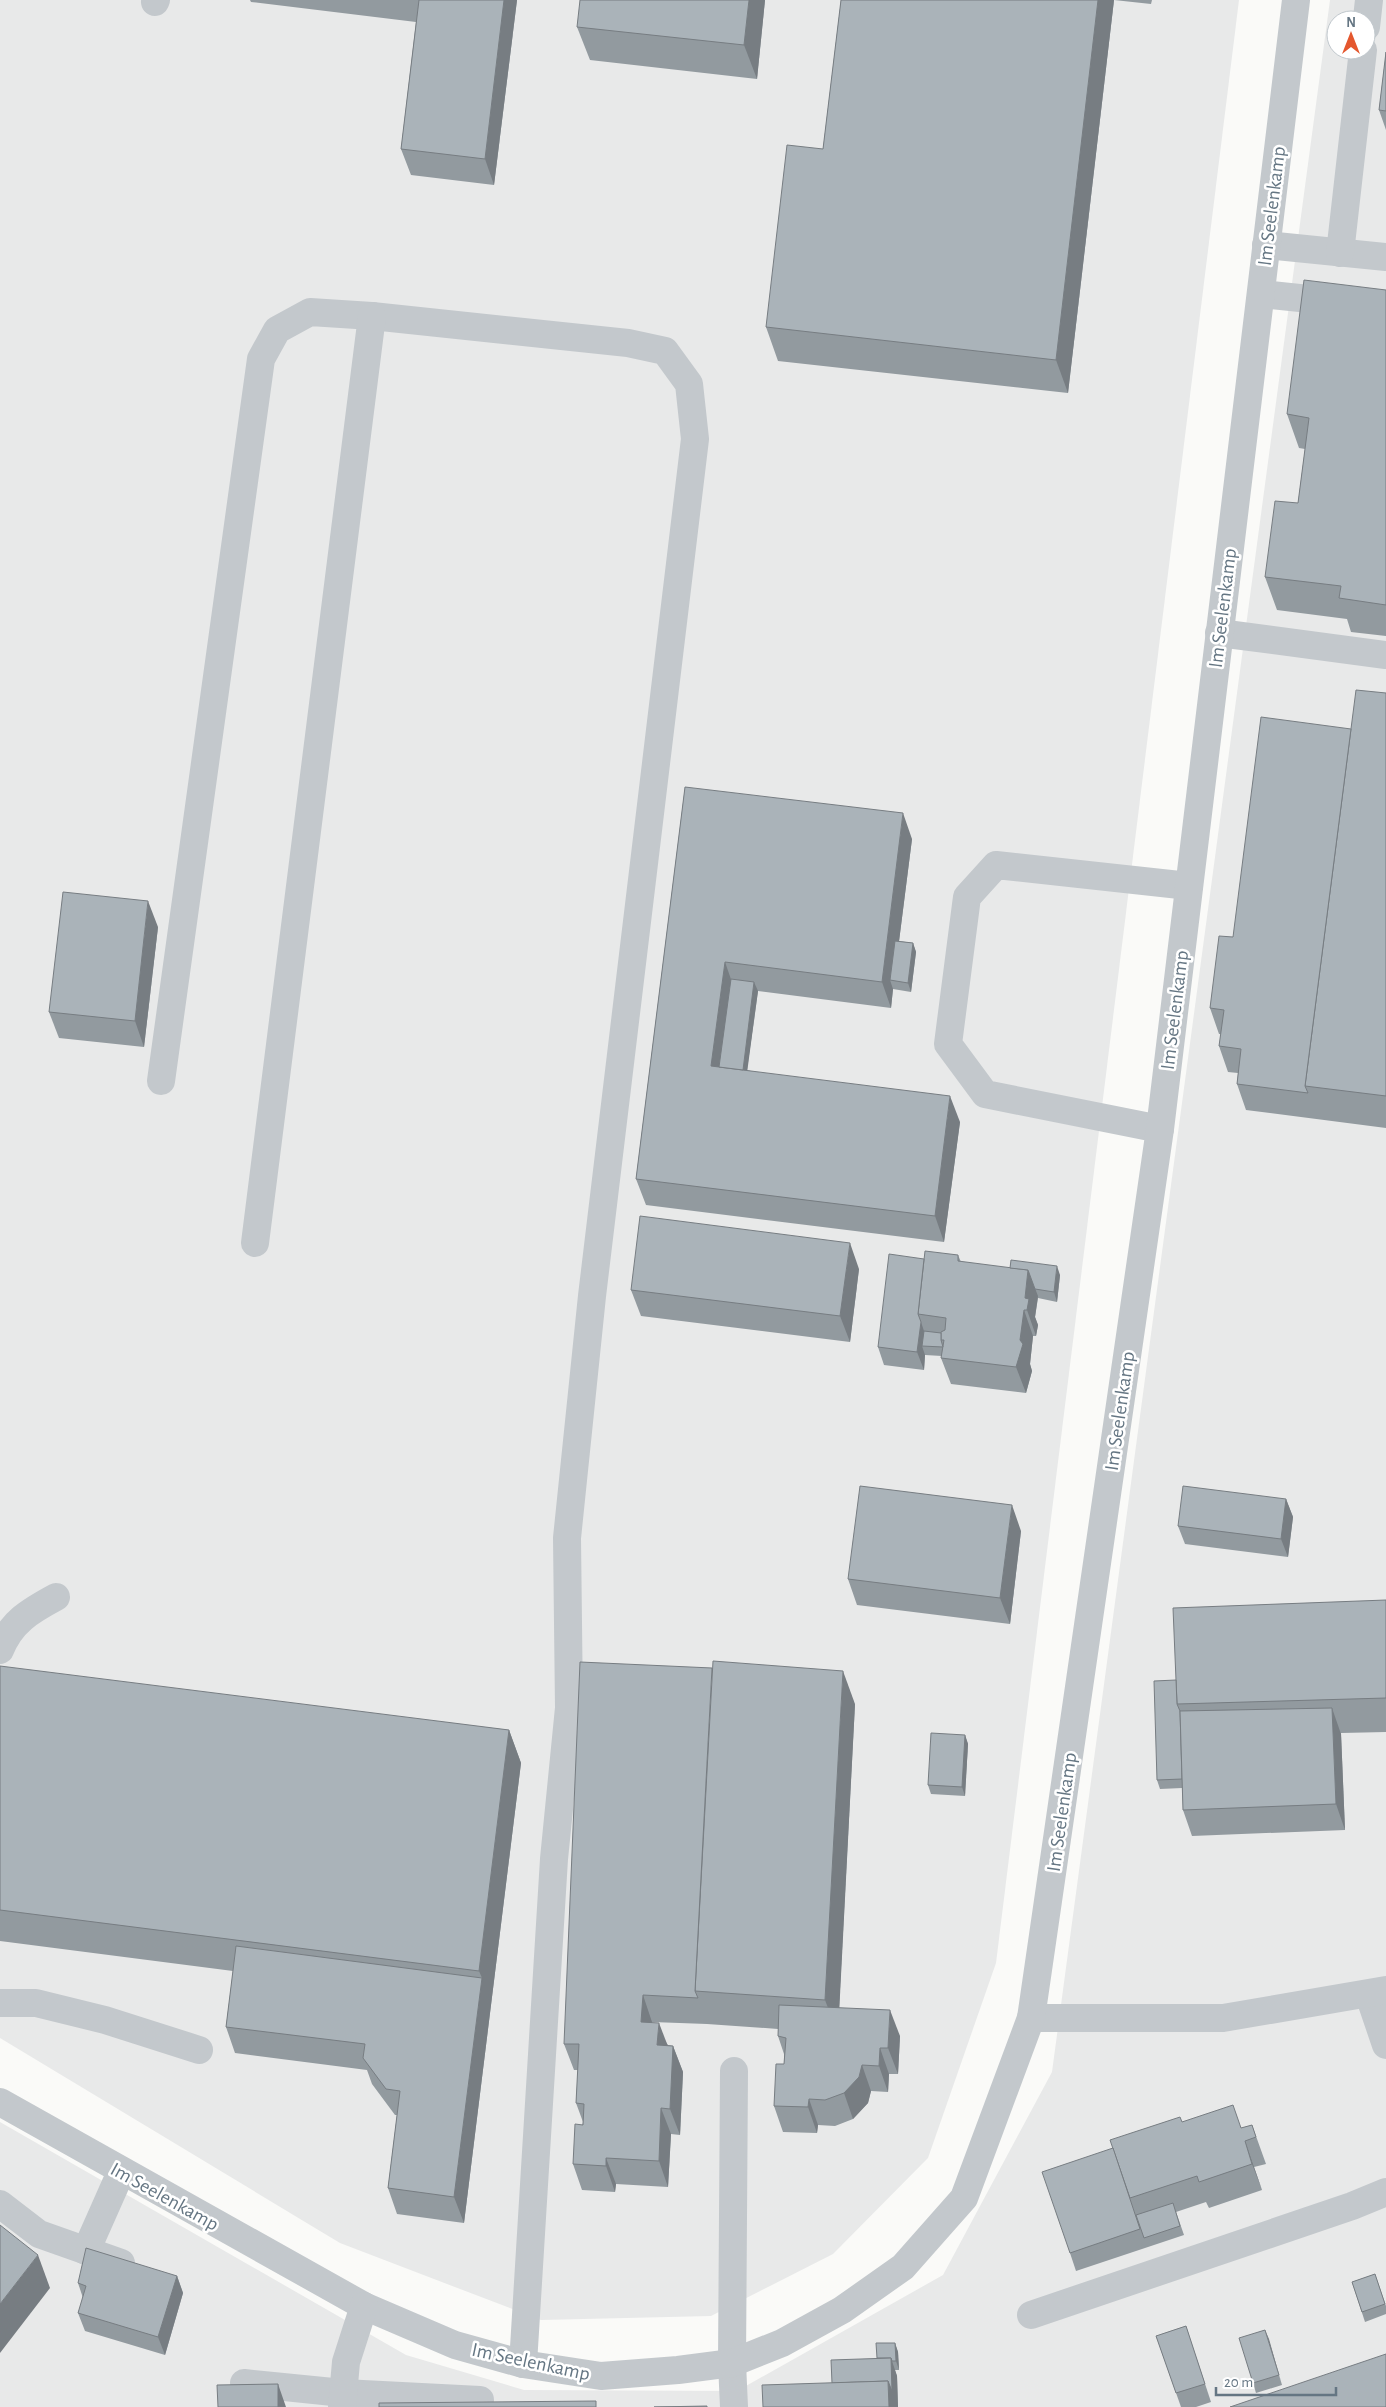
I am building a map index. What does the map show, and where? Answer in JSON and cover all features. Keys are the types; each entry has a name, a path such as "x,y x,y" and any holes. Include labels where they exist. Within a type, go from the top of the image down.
{"street":[{"name":"Im Seelenkamp","path":"0,2102 120,2172 364,2306 455,2345 523,2364 601,2376 678,2370 732,2363 782,2343 833,2314 903,2267 964,2198 1031,2018 1160,1129 1296,0"},
{"path":"1340,253 1362,60"},
{"path":"1266,245 1386,257"},
{"path":"1261,294 1386,307"},
{"path":"161,1080 261,359 277,330 310,312 372,316 628,343 665,351 689,384 695,439 593,1286 567,1538 569,1708 554,1859 523,2364"},
{"path":"255,1243 372,316"},
{"path":"1219,633 1386,655"},
{"path":"1160,1129 985,1094 948,1044 967,897 996,865 1189,886"},
{"path":"0,1650 7,1633 30,1611 56,1597"},
{"path":"1031,2018 1224,2018 1378,1993 1386,2045"},
{"path":"0,2003 36,2003 105,2020 199,2050"},
{"path":"734,2071 732,2363 734,2407"},
{"path":"86,2251 120,2172"},
{"path":"1031,2315 1352,2206 1386,2192"},
{"path":"0,2204 39,2234 141,2270"},
{"path":"343,2400 346,2362 364,2306"},
{"path":"244,2383 343,2400 480,2400"}],"shaded area":[{"path":"0,0 1239,0 996,1963 928,2158 833,2254 711,2316 541,2320 340,2243 0,2038"},
{"path":"1330,0 1386,0 1386,2407 0,2407 0,2122 406,2355 524,2390 737,2391 943,2275 1052,2072 1326,30 1326,60 1376,60 1376,10 1329,10"}],"building":[{"path":"419,0 504,0 485,159 401,149"},
{"path":"580,0 749,0 744,45 577,27"},
{"path":"841,0 1098,0 1056,360 766,327 787,145 823,149"},
{"path":"1386,52 1386,111 1379,110"},
{"path":"1304,280 1386,290 1386,605 1339,598 1341,586 1265,577 1275,501 1298,503 1309,418 1287,414"},
{"path":"1356,690 1386,693 1386,1096 1305,1086"},
{"path":"1261,717 1351,729 1305,1086 1308,1093 1237,1084 1241,1049 1219,1046 1224,1010 1210,1008 1219,936 1233,937"},
{"path":"685,787 903,813 882,982 725,962 711,1066 950,1096 935,1216 636,1179"},
{"path":"63,892 148,901 135,1021 49,1012"},
{"path":"895,941 913,943 908,983 890,980"},
{"path":"731,979 754,982 743,1070 719,1067"},
{"path":"640,1216 850,1243 840,1316 631,1290"},
{"path":"925,1251 958,1255 958,1261 1028,1270 1025,1298 1029,1299 1027,1310 1024,1310 1020,1340 1023,1344 1016,1367 941,1358 944,1340 941,1340 941,1332 945,1330 946,1318 918,1314"},
{"path":"889,1254 924,1259 918,1314 921,1322 917,1352 878,1347"},
{"path":"1011,1260 1057,1266 1054,1292 1035,1289 1028,1270 1010,1268"},
{"path":"924,1331 941,1333 943,1347 922,1346"},
{"path":"860,1486 1012,1505 1000,1598 848,1579"},
{"path":"1183,1486 1286,1499 1281,1539 1178,1526"},
{"path":"1386,1600 1386,1698 1177,1704 1173,1608"},
{"path":"713,1661 843,1671 825,2000 695,1991"},
{"path":"580,1662 712,1668 695,1991 698,1998 643,1995 641,2022 659,2023 657,2045 673,2046 670,2109 661,2108 659,2161 606,2158 606,2166 573,2164 575,2124 583,2125 584,2104 576,2103 579,2044 564,2044"},
{"path":"0,1666 509,1730 479,1971 0,1910"},
{"path":"1176,1680 1177,1704 1180,1711 1182,1779 1157,1780 1154,1681"},
{"path":"1332,1708 1336,1804 1183,1810 1180,1711"},
{"path":"931,1733 965,1735 962,1787 928,1785"},
{"path":"236,1946 482,1978 454,2197 388,2188 400,2091 386,2089 363,2058 365,2044 226,2027"},
{"path":"779,2005 890,2010 888,2048 880,2048 879,2066 862,2065 859,2077 844,2093 825,2100 809,2099 808,2107 774,2106 776,2064 784,2064 786,2038 778,2036"},
{"path":"1233,2105 1241,2128 1252,2125 1256,2137 1245,2141 1252,2164 1199,2182 1197,2176 1130,2198 1110,2140 1180,2117 1182,2122"},
{"path":"1113,2148 1140,2229 1070,2253 1042,2172"},
{"path":"1173,2203 1180,2226 1144,2238 1136,2215"},
{"path":"0,2225 38,2255 0,2304"},
{"path":"86,2248 177,2276 158,2337 78,2313 86,2286 78,2283"},
{"path":"1375,2274 1385,2304 1362,2312 1352,2282"},
{"path":"1186,2326 1205,2384 1176,2393 1156,2336"},
{"path":"1265,2330 1279,2375 1253,2383 1239,2338"},
{"path":"876,2343 895,2343 896,2361 892,2361 891,2358 877,2358"},
{"path":"1386,2354 1386,2407 1230,2407"},
{"path":"891,2358 892,2391 888,2381 832,2383 831,2360"},
{"path":"888,2381 889,2407 763,2407 762,2385"},
{"path":"278,2384 278,2407 218,2407 217,2385"},
{"path":"596,2401 596,2407 379,2407 379,2403"},
{"path":"707,2406 707,2407 654,2407"}]}
